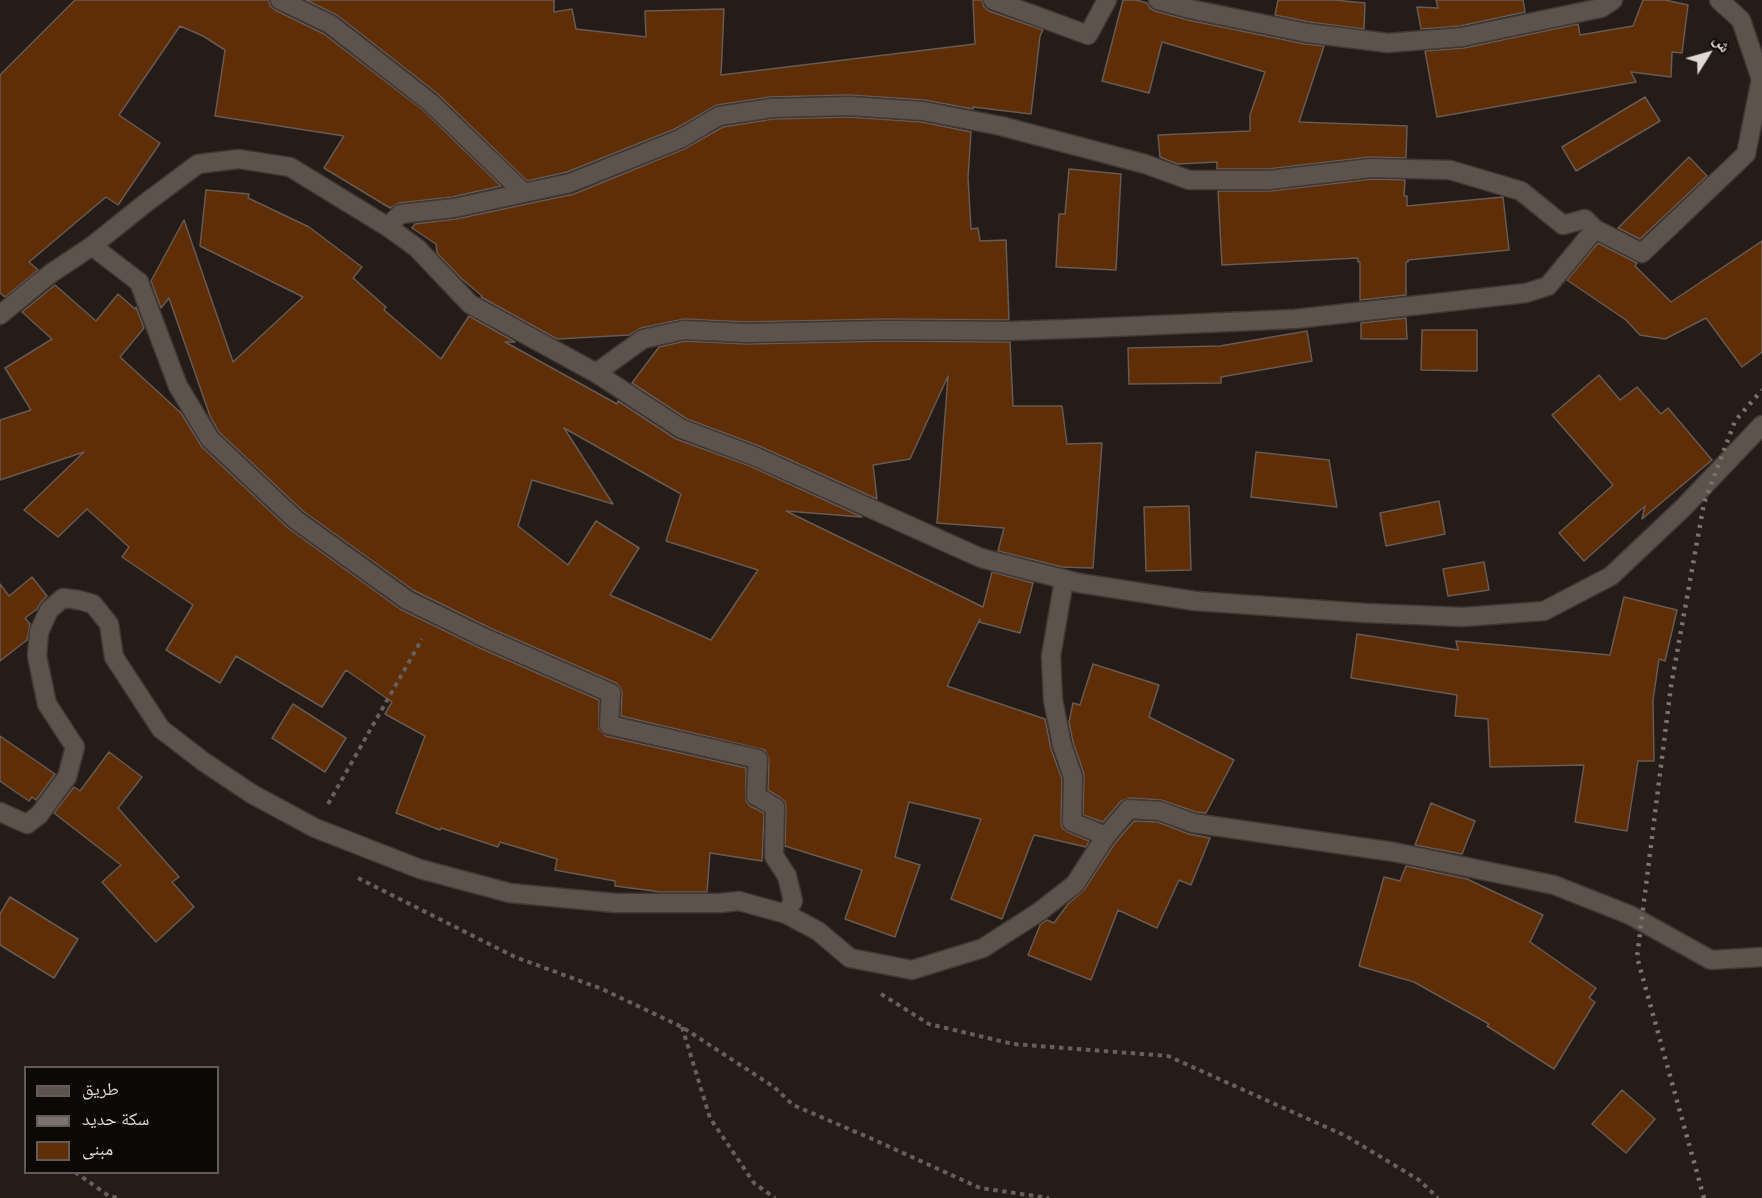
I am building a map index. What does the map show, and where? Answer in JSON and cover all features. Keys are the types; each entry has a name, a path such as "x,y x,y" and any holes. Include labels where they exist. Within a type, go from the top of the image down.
{"street":[{"path":"280,0 330,24 431,103 524,193"},
{"path":"993,0 1088,35 1107,0"},
{"path":"1158,0 1190,9 1307,33 1388,43 1462,37 1601,8 1613,0"},
{"path":"388,227 400,214 454,208 570,183 680,139 719,116 772,108 849,106 923,111 1001,126 1145,164 1189,180 1269,180 1371,168 1450,170 1521,191 1563,225 1585,219 1595,230 1642,253 1746,154 1761,79 1741,20 1719,0"},
{"path":"0,315 50,274 92,246 198,164 239,159 290,167 388,227 417,248 470,303 596,373 682,429 754,456 981,558 1064,580 1195,601 1366,613 1463,618 1544,611 1611,576 1684,507 1762,425"},
{"path":"596,373 643,339 684,330 746,333 886,330 1010,331 1092,328 1294,319 1526,293 1548,286 1595,230"},
{"path":"92,246 139,282 178,386 210,439 296,520 406,600 611,693 609,725 758,759 756,796 775,807 774,856 788,876 793,901 786,914"},
{"path":"1064,580 1050,656 1053,700 1062,745 1073,777 1072,822 1106,836"},
{"path":"0,812 27,824 39,816 67,777 75,747 47,704 37,656 39,632 49,610 63,598 93,604 109,624 114,657 161,729 204,762 252,794 315,828 420,869 510,893 615,903 740,901 786,914 818,931 850,958 912,970 983,948 1039,912 1075,884 1106,836 1129,809 1160,811 1193,823 1394,852 1554,885 1630,915 1711,960 1762,957"}],"path":[{"path":"315,828 436,615"},
{"path":"352,875 515,957 602,989 682,1027 774,1087 794,1106 980,1188 1049,1198"},
{"path":"850,958 864,984 929,1024 1013,1044 1168,1056 1346,1136 1419,1180 1438,1198"},
{"path":"682,1027 710,1118 754,1183 775,1198"},
{"path":"76,1174 109,1196 119,1198"}],"building":[{"path":"75,0 269,0 270,6 275,10 324,34 424,111 501,186 452,197 399,203 390,208 324,168 344,136 215,116 225,50 203,36 180,26 119,115 160,143 118,205 106,197 29,262 38,270 5,297 0,293 0,75"},
{"path":"306,0 554,0 554,12 572,9 576,29 646,37 645,11 724,9 721,75 975,44 973,0 982,0 984,7 989,11 1043,30 1040,36 1031,114 973,107 973,109 924,100 850,95 770,97 717,105 675,129 567,172 527,181 438,94 337,15"},
{"path":"1123,0 1147,3 1155,11 1188,20 1324,46 1299,122 1407,126 1406,158 1370,157 1268,169 1217,169 1217,162 1177,164 1160,157 1158,135 1250,131 1250,115 1265,72 1162,42 1149,93 1102,81"},
{"path":"1278,0 1334,0 1365,3 1364,29 1275,15"},
{"path":"1436,0 1523,0 1525,12 1460,26 1421,29 1417,7 1438,8"},
{"path":"1643,0 1665,0 1688,5 1682,53 1672,52 1671,77 1631,72 1636,82 1437,117 1425,51 1464,48 1578,24 1580,35 1633,26"},
{"path":"1645,97 1660,121 1576,171 1562,147"},
{"path":"849,117 922,122 971,132 968,178 971,229 978,228 980,241 1006,240 1009,320 886,319 746,322 684,319 641,328 630,335 557,339 481,297 437,253 436,244 412,228 415,224 456,219 574,194 684,149 723,127 773,119"},
{"path":"1689,157 1707,176 1640,239 1618,228"},
{"path":"1069,169 1121,174 1116,270 1056,267 1059,214 1065,214"},
{"path":"1372,179 1405,180 1404,196 1407,196 1407,206 1503,197 1509,250 1408,260 1406,262 1406,295 1360,300 1360,262 1358,258 1222,265 1218,191 1270,191"},
{"path":"206,190 249,194 248,198 309,227 362,267 353,278 386,307 384,310 441,359 469,316 515,342 505,342 617,404 618,401 676,439 750,466 862,517 786,511 983,607 992,572 1033,583 1020,633 979,622 980,619 947,686 1045,719 1051,749 1062,779 1062,828 1089,841 1086,847 1034,835 1002,919 951,899 981,819 909,802 895,857 920,865 895,937 845,919 862,870 785,846 785,802 768,790 769,759 765,750 621,716 622,693 616,683 490,628 413,590 303,511 219,432 210,416 169,298 161,308 151,281 184,220 233,362 303,297 200,246","holes":["564,428 681,494 666,541 758,570 711,640 610,595 639,548 596,521 568,565 518,526 532,480 613,504"]},
{"path":"1762,241 1762,352 1742,367 1706,318 1665,339 1640,335 1626,320 1567,280 1598,243 1637,263 1635,266 1671,302"},
{"path":"55,285 96,321 118,294 135,309 136,307 144,328 120,357 181,413 202,447 288,528 400,609 480,648 599,700 599,729 606,736 746,768 746,801 750,806 764,813 762,861 710,853 707,892 661,892 615,886 615,881 555,870 557,859 500,842 498,847 441,828 440,830 396,813 425,736 385,714 392,702 346,670 322,707 236,656 220,683 166,650 193,605 122,557 129,547 87,509 58,537 24,510 84,452 0,480 0,420 31,410 5,368 52,339 22,312"},
{"path":"1406,318 1407,339 1361,339 1361,323"},
{"path":"1422,330 1477,330 1477,371 1421,370"},
{"path":"1307,331 1312,361 1221,377 1221,383 1129,384 1128,348 1220,346"},
{"path":"685,341 746,344 886,341 1010,342 1013,406 1062,406 1067,444 1102,443 1093,568 1062,567 998,551 1004,528 937,523 948,376 910,459 873,465 877,499 759,446 687,419 632,383 659,347"},
{"path":"1599,375 1620,400 1637,387 1661,414 1668,408 1712,460 1642,519 1645,506 1584,561 1559,533 1613,485 1552,415"},
{"path":"1256,452 1329,460 1337,507 1251,497"},
{"path":"1439,501 1445,534 1386,546 1380,513"},
{"path":"1189,506 1191,570 1146,571 1144,507"},
{"path":"1484,562 1489,590 1448,596 1443,569"},
{"path":"32,577 47,596 37,609 25,618 30,624 27,640 0,661 0,584 9,596"},
{"path":"1624,597 1677,610 1665,661 1659,659 1653,700 1654,761 1638,761 1627,831 1575,822 1584,765 1490,767 1488,719 1455,716 1457,695 1351,678 1357,634 1458,650 1456,641 1610,655"},
{"path":"1093,664 1159,685 1149,717 1234,760 1206,813 1196,812 1161,800 1130,798 1121,801 1103,822 1083,815 1084,774 1069,722 1073,703 1080,705"},
{"path":"293,704 346,738 325,772 272,738"},
{"path":"0,736 55,774 36,800 32,797 29,801 0,781"},
{"path":"109,752 142,777 118,808 179,877 172,882 194,907 156,942 102,882 121,865 54,813 74,787 80,791"},
{"path":"1431,803 1475,821 1462,854 1415,845"},
{"path":"1134,821 1158,822 1189,834 1210,838 1191,885 1179,880 1157,928 1118,910 1091,980 1028,955 1040,925 1047,920 1054,923 1068,904 1084,890 1115,843"},
{"path":"1406,866 1467,879 1543,915 1530,942 1596,988 1589,998 1595,1002 1554,1069 1487,1026 1489,1024 1414,982 1359,966 1384,877 1400,881"},
{"path":"10,897 78,939 54,978 0,945 0,914"},
{"path":"1622,1090 1655,1119 1626,1153 1592,1124"}],"railway":[{"path":"1704,1198 1637,957 1671,686 1704,503 1735,421 1762,390"}]}
